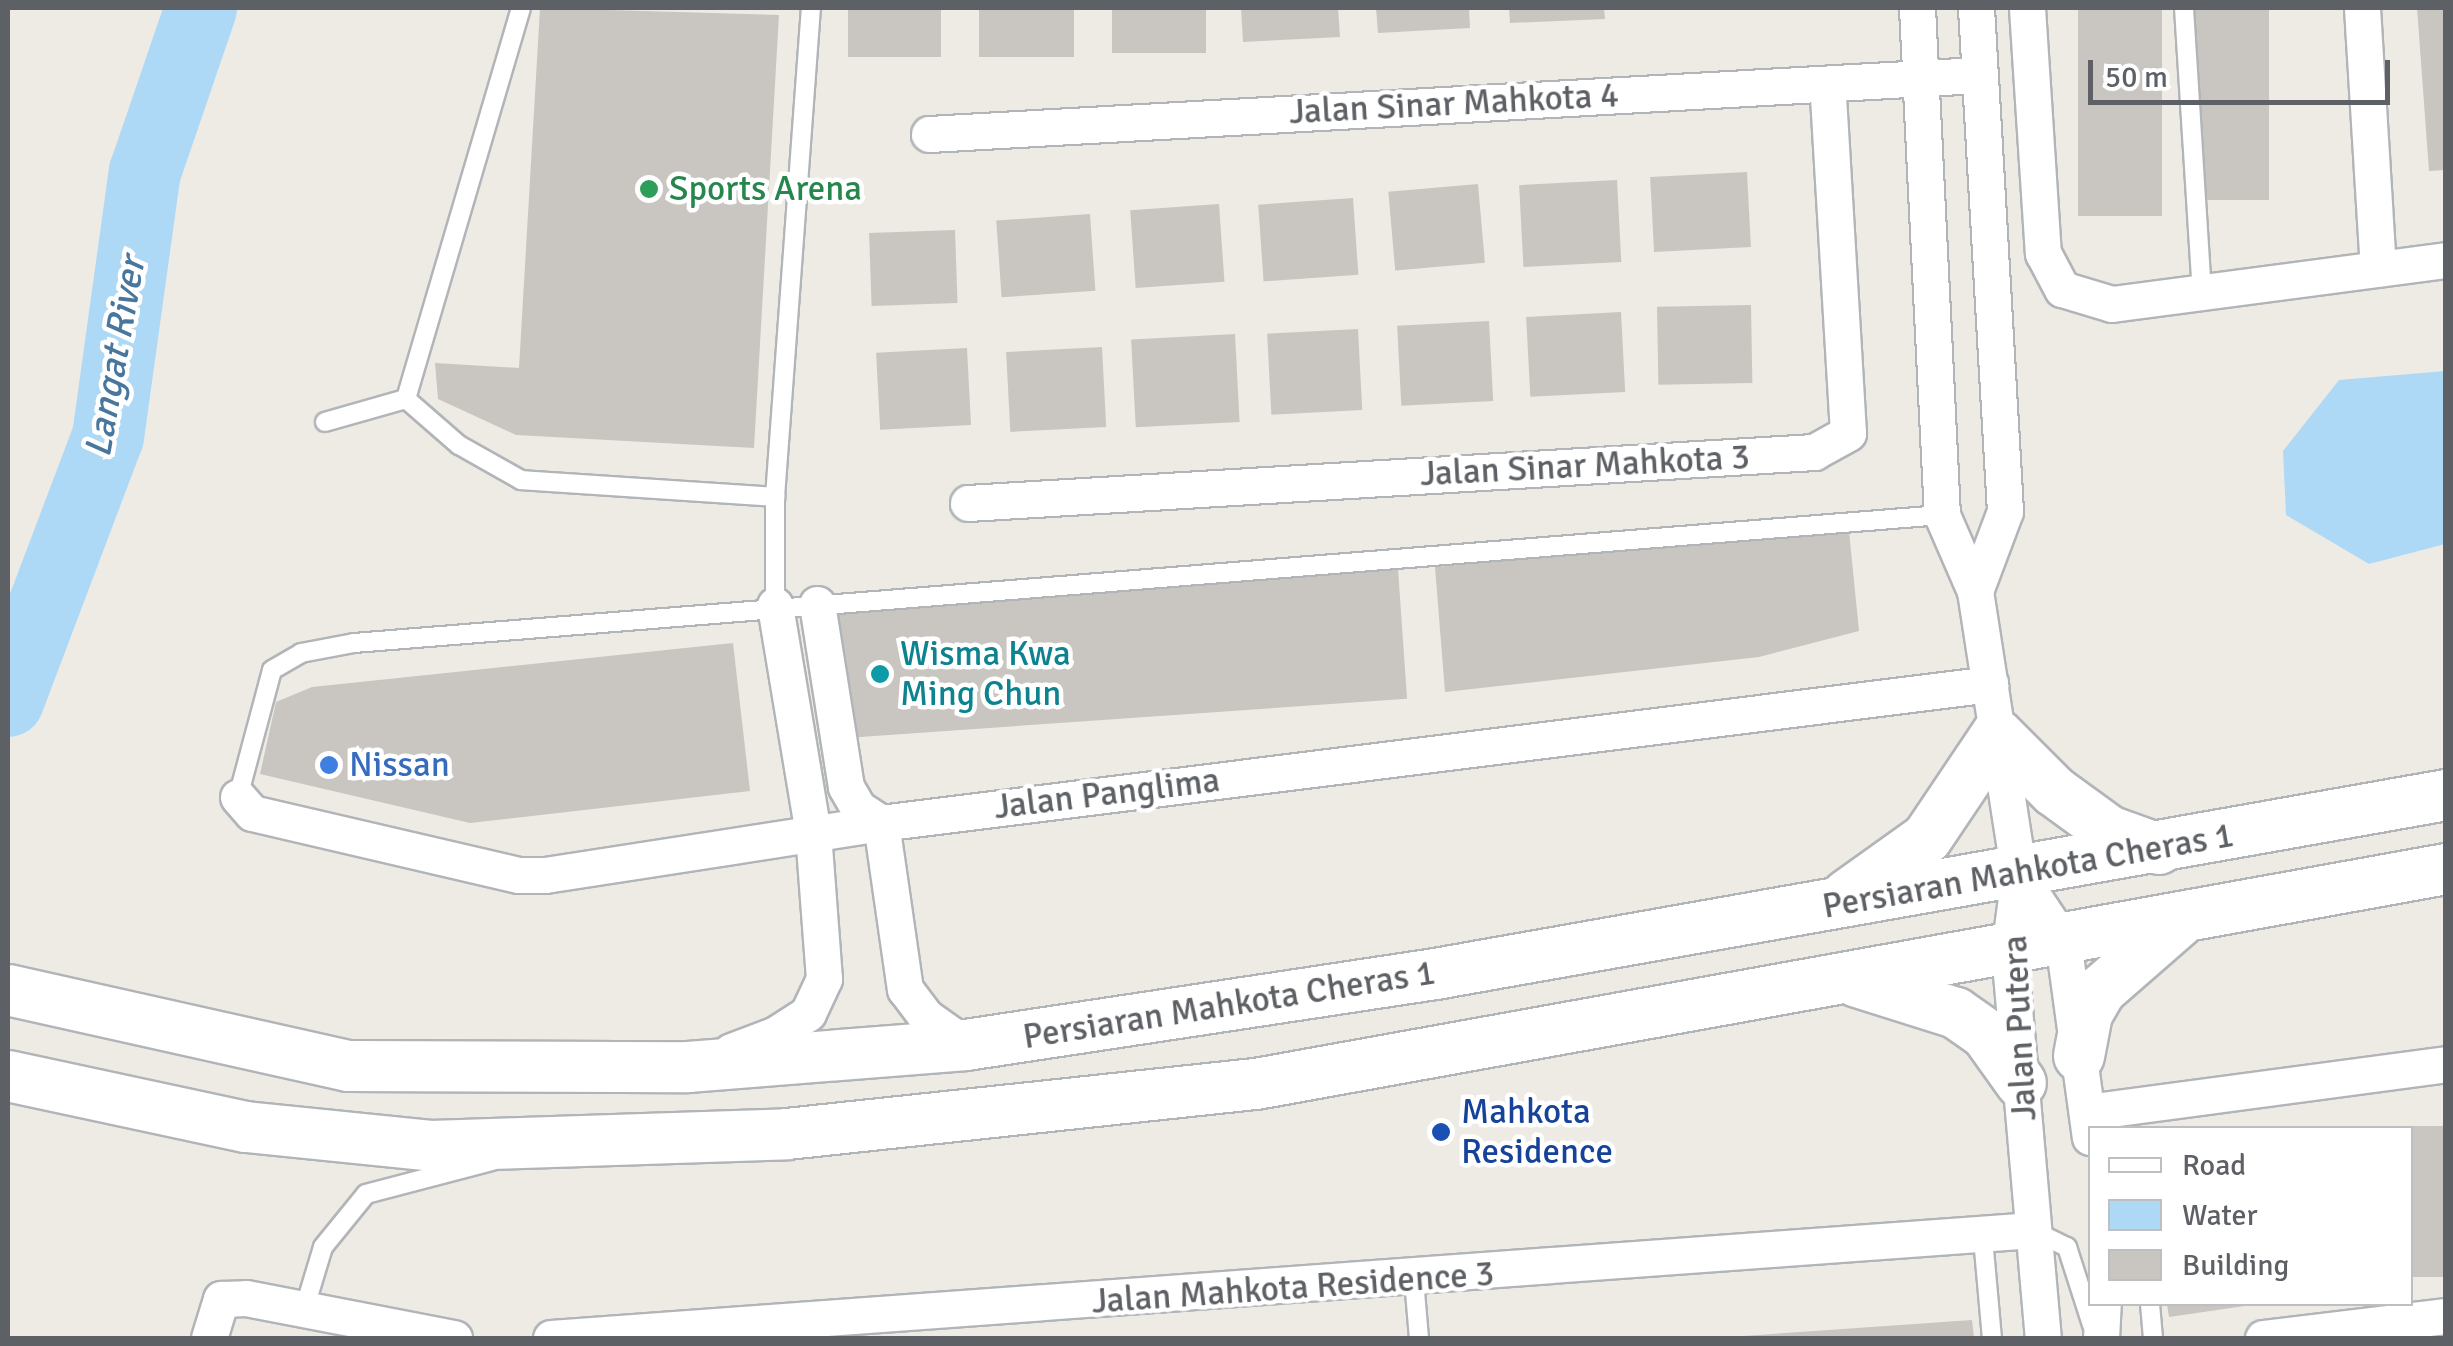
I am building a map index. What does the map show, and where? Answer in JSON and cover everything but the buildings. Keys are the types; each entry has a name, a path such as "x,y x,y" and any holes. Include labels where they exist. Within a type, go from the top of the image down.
{"main road":[{"path":"1825,908 1927,838 1997,734 2054,791 2109,831 2159,848"},
{"name":"Persiaran Mahkota Cheras 1","path":"29,997 348,1066 688,1067 966,1045 1825,908 2446,794"},
{"name":"Persiaran Mahkota Cheras 1","path":"8,1076 246,1127 433,1146 788,1134 1256,1084 2446,869"},
{"path":"2079,1056 2087,1014 2101,990 2184,918"},
{"path":"1848,980 1956,1013 1986,1034 2021,1083"}],"street":[{"path":"1917,8 1942,515 1975,591 2019,874"},
{"path":"1975,591 2005,511 1976,8"},
{"path":"2027,8 2043,253 2062,289 2112,304 2446,260"},
{"path":"2362,8 2378,269"},
{"name":"Jalan Sinar Mahkota 4","path":"930,134 1979,75"},
{"name":"Jalan Sinar Mahkota 3","path":"968,503 1814,452 1848,433 1827,84"},
{"path":"817,604 846,786 858,808 881,822 905,989 926,1016 966,1045"},
{"path":"688,1067 776,1034 808,1013 824,979 813,833 776,605"},
{"name":"Jalan Panglima","path":"238,797 252,813 520,875 881,822 1990,684"},
{"name":"Jalan Putera","path":"2019,874 2063,940 2089,1124"},
{"name":"Jalan Putera","path":"2019,874 2009,951 2043,1338"},
{"path":"2089,1124 2446,1064"},
{"name":"Jalan Mahkota Residence 3","path":"551,1338 864,1329 1414,1280 1983,1238 2034,1230"},
{"path":"209,1338 222,1299 454,1338"},
{"path":"2098,1338 2103,1306"},
{"path":"2263,1338 2446,1316"}],"lane":[{"path":"406,400 520,8"},
{"path":"776,605 776,498 811,8"},
{"path":"2184,8 2202,292"},
{"path":"325,422 406,400"},
{"path":"406,400 459,446 521,480 776,498"},
{"path":"238,797 272,670 301,653 776,605 1942,515"},
{"path":"304,1310 322,1247 366,1194 467,1172 534,1144"},
{"path":"2034,1230 2067,1247 2098,1338"},
{"path":"1983,1238 1992,1338"},
{"path":"1414,1280 1419,1338"},
{"path":"2150,1306 2153,1338"}],"water":[{"path":"2445,371 2445,544 2369,564 2286,515 2283,451 2339,380"}],"waterway":[{"name":"Langat River","path":"8,701 108,437 145,172 201,8"}],"place":[{"name":"Sports Arena","path":"649,189"},
{"name":"Wisma Kwa Ming Chun","path":"880,674"},
{"name":"Nissan","path":"329,765"},
{"name":"Mahkota Residence","path":"1441,1132"}]}
